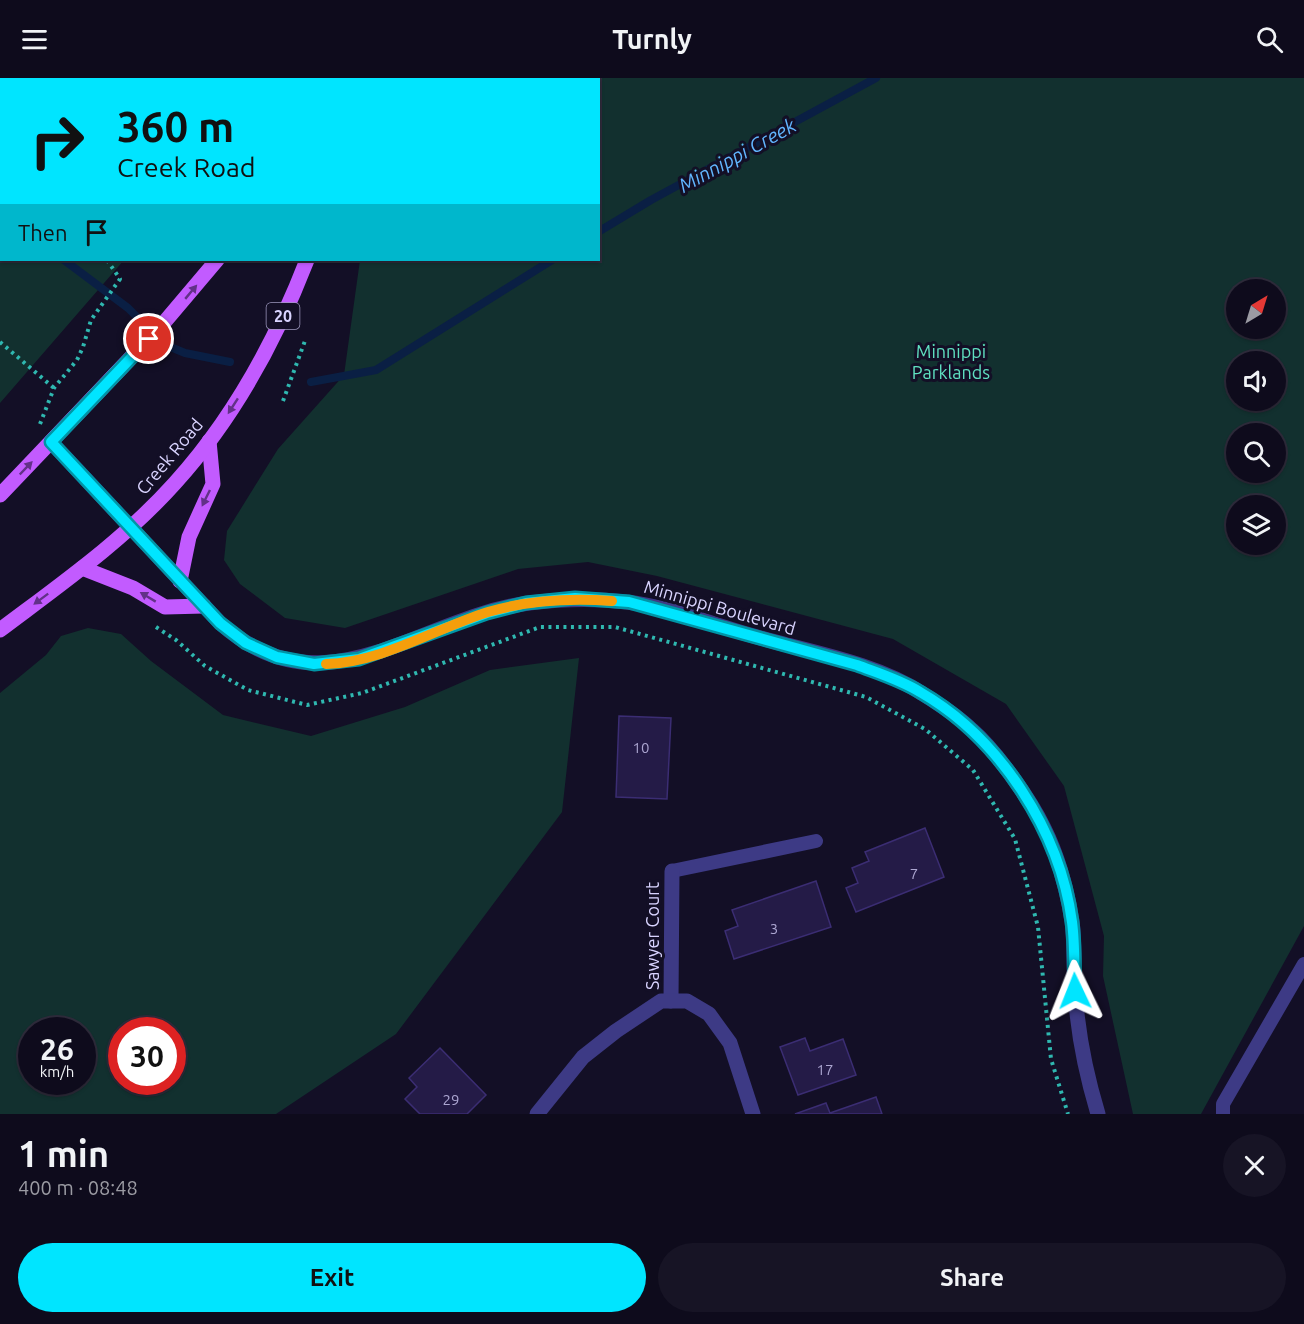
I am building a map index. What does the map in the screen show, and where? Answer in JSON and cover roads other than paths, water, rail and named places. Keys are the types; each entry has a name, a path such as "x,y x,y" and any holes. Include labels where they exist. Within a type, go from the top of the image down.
{"main road":[{"path":"0,495 184,300 215,261"},
{"name":"Creek Road","path":"0,630 82,568 130,527 175,483 209,441 256,370 307,261"},
{"path":"180,581 189,537 213,484 209,441"},
{"path":"82,568 133,588 165,607 204,606"}],"street":[{"name":"Minnippi Boulevard","path":"51,442 180,581 233,634 261,651 292,661 314,664 359,659 487,613 526,603 575,598 629,602 857,665 920,692 973,730 1014,781 1044,827 1060,871 1072,922 1075,991 1091,1091 1098,1114"},
{"name":"Sawyer Court","path":"671,1001 672,871"},
{"path":"537,1114 583,1057 661,1001 687,1001 709,1014 730,1043 753,1114"}],"lane":[{"path":"672,871 816,841"},
{"path":"1223,1114 1223,1104 1304,964"}],"waterway":[{"name":"Minnippi Creek","path":"600,231 651,200 876,78"},
{"name":"Minnippi Creek","path":"65,261 128,308 143,323"},
{"name":"Minnippi Creek","path":"311,382 376,370 550,261"},
{"name":"Minnippi Creek","path":"168,346 185,353 230,362"}],"park label":[{"name":"Minnippi Parklands","path":"951,361"}]}
